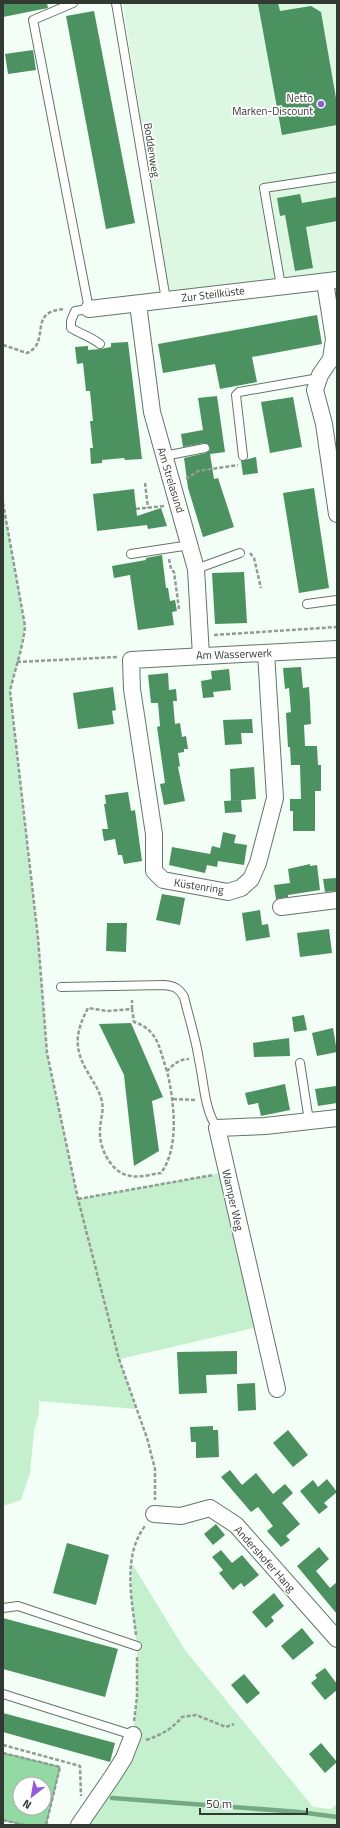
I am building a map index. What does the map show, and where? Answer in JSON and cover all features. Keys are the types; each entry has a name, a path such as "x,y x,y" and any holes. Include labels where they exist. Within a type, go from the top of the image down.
{"street":[{"name":"Zur Steilküste","path":"82,310 331,281"},
{"path":"331,281 334,339 331,358 319,378 315,390 324,424 337,514"},
{"name":"Am Strelasund","path":"138,304 152,412 196,569 202,656"},
{"name":"Am Wasserwerk","path":"131,660 337,649"},
{"name":"Küstenring","path":"131,660 132,689 154,834 154,871 163,880 228,892 242,888 251,879 258,863 275,798 266,653"},
{"path":"281,907 337,900"},
{"path":"217,1128 247,1127 337,1118"},
{"name":"Wamper Weg","path":"217,1128 277,1389"},
{"name":"Andershofer Hang","path":"154,1514 181,1516 210,1508 236,1526 337,1640"},
{"path":"79,1825 124,1758 131,1738"}],"lane":[{"path":"73,3 33,20 82,310 71,321 71,328 79,333 92,337 100,344"},
{"name":"Boddenweg","path":"116,3 166,300"},
{"path":"281,286 264,188 337,177"},
{"path":"244,456 236,395 239,392 319,378"},
{"path":"164,456 205,448"},
{"path":"131,554 190,544"},
{"path":"196,569 240,553"},
{"path":"307,604 337,600"},
{"path":"61,987 172,986 180,990 184,997 199,1058 206,1100 212,1120 217,1128"},
{"path":"300,1063 309,1121"},
{"path":"3,1608 18,1606 137,1646"},
{"path":"3,1694 131,1738"}],"path":[{"path":"3,345 27,353 34,350 38,343 40,323 47,314 52,311 64,309 82,310"},
{"path":"172,484 191,477 198,471 239,465"},
{"path":"145,483 148,508"},
{"path":"3,503 25,626 23,643 10,691 38,938 47,1053 78,1199 119,1359 147,1438 155,1469 154,1514 143,1529 134,1548 131,1562 132,1598 137,1646 137,1697 131,1738 141,1742 161,1735 176,1724 182,1717 196,1715 226,1727 234,1724"},
{"path":"136,510 178,505"},
{"path":"167,548 171,569 174,572 179,608"},
{"path":"240,553 251,553 254,558 262,588"},
{"path":"200,636 337,627"},
{"path":"17,662 121,657 131,660"},
{"path":"132,1000 134,1022 147,1027 152,1032 159,1044 173,1099 172,1150 167,1165 161,1173 131,1176 122,1174 108,1158 102,1146 100,1132 103,1107 96,1085 79,1053 78,1038 81,1021 88,1008 107,1011 132,1009"},
{"path":"167,1071 174,1063 182,1059 199,1058"},
{"path":"173,1099 183,1101 206,1100"},
{"path":"78,1199 227,1172"},
{"path":"3,1745 80,1766 81,1801"},
{"path":"3,1754 60,1767 46,1825"},
{"path":"3,1820 24,1825"}],"shaded area":[{"path":"123,3 337,3 337,274 168,295"},
{"path":"3,503 25,626 21,650 10,691 38,938 47,1053 78,1199 227,1172 263,1326 120,1359 136,1409 39,1401 39,1413 34,1431 30,1473 21,1500 3,1506"},
{"path":"131,1562 185,1650 313,1807 331,1809 337,1804 337,1825 79,1825 133,1735 137,1697 137,1646 132,1598"},
{"path":"3,1753 60,1767 52,1800 52,1776 12,1776 12,1816 48,1816 46,1825 24,1825 3,1820"}],"building":[{"path":"3,3 47,3 48,8 3,17"},
{"path":"278,3 280,11 311,6 321,12 337,104 337,125 282,135 258,4"},
{"path":"94,11 135,223 106,229 66,16"},
{"path":"33,50 36,70 8,74 5,54"},
{"path":"300,194 302,203 337,197 337,221 306,227 313,268 295,271 285,215 280,216 277,198"},
{"path":"317,315 322,344 252,357 257,382 220,389 215,364 163,373 158,344"},
{"path":"128,342 142,459 125,460 124,458 102,460 102,463 91,464 90,448 93,448 90,421 93,421 90,391 86,391 83,363 77,364 75,347 88,346 88,350 100,349 111,347 111,343"},
{"path":"217,396 225,452 210,454 214,479 218,478 234,527 203,537 188,488 184,458 206,453 210,450 210,447 204,443 183,447 181,434 203,430 198,398"},
{"path":"293,397 302,447 270,453 261,402"},
{"path":"256,457 258,473 243,475 241,461"},
{"path":"314,488 329,588 299,593 283,493"},
{"path":"134,489 137,516 161,508 167,526 148,529 147,525 97,531 93,494"},
{"path":"162,555 166,588 168,588 170,601 175,600 177,611 172,612 174,625 138,630 130,575 114,578 112,566 146,560 146,558"},
{"path":"244,572 247,623 215,624 212,573"},
{"path":"301,667 303,688 309,687 310,703 311,724 304,725 305,746 317,746 318,765 321,765 321,791 315,791 315,831 293,831 293,811 290,811 290,799 301,799 300,765 291,765 290,747 288,747 286,713 291,712 289,688 285,689 283,668"},
{"path":"229,669 231,690 213,692 214,697 203,698 201,681 212,679 211,671"},
{"path":"168,673 169,690 176,689 177,701 173,701 175,724 180,723 182,737 186,736 188,749 184,749 184,752 178,753 180,766 178,767 185,801 164,805 160,784 165,783 157,727 160,726 158,703 151,703 148,675"},
{"path":"113,687 116,710 112,711 114,724 78,729 73,693"},
{"path":"252,719 253,733 241,733 242,744 225,745 223,720"},
{"path":"254,767 256,799 231,801 230,769"},
{"path":"128,792 131,811 135,810 142,861 124,864 122,855 118,855 115,839 104,841 102,829 108,829 104,804 106,804 105,795"},
{"path":"241,800 242,812 225,813 224,801"},
{"path":"223,832 236,835 234,843 247,845 244,865 218,861 217,867 207,865 205,873 169,865 172,847 210,854 212,846 220,848"},
{"path":"310,864 310,866 317,865 320,890 288,895 288,897 276,899 274,885 290,883 288,869"},
{"path":"336,878 337,891 325,892 323,879"},
{"path":"162,894 185,898 180,925 156,920"},
{"path":"260,910 262,925 268,924 270,937 246,941 242,913"},
{"path":"107,923 127,923 126,952 106,951"},
{"path":"329,929 332,953 300,957 297,933"},
{"path":"304,1015 307,1030 294,1032 292,1017"},
{"path":"131,1023 163,1097 152,1101 159,1151 134,1166 124,1075 99,1024"},
{"path":"333,1028 337,1052 317,1056 312,1033"},
{"path":"289,1038 290,1056 254,1057 253,1043"},
{"path":"285,1084 290,1110 261,1116 258,1103 248,1105 245,1093"},
{"path":"336,1086 337,1103 318,1106 315,1089"},
{"path":"237,1351 237,1374 206,1375 207,1393 179,1394 177,1352"},
{"path":"255,1383 256,1410 238,1411 237,1384"},
{"path":"213,1426 213,1430 218,1430 219,1457 196,1458 196,1442 191,1442 190,1427"},
{"path":"288,1430 308,1455 293,1467 273,1443"},
{"path":"230,1470 242,1485 256,1473 273,1494 285,1484 293,1493 282,1503 300,1524 286,1536 290,1540 281,1547 267,1531 273,1526 258,1507 251,1512 221,1477"},
{"path":"327,1479 337,1492 324,1503 328,1507 319,1514 300,1491 313,1480 318,1487"},
{"path":"216,1524 225,1535 213,1545 204,1534"},
{"path":"67,1543 109,1555 96,1605 53,1593"},
{"path":"319,1547 329,1559 316,1571 330,1588 337,1582 337,1614 297,1566"},
{"path":"221,1550 232,1563 242,1555 259,1575 244,1587 241,1583 233,1590 219,1573 223,1570 212,1557"},
{"path":"274,1593 284,1606 271,1617 274,1621 266,1628 252,1612"},
{"path":"3,1618 118,1649 105,1697 3,1669"},
{"path":"302,1628 314,1643 293,1660 281,1646"},
{"path":"325,1668 337,1684 337,1690 325,1700 311,1683 317,1678 315,1675"},
{"path":"244,1674 260,1693 247,1704 231,1685"},
{"path":"3,1713 115,1743 110,1762 3,1732"},
{"path":"321,1743 337,1762 325,1773 309,1754"}],"waterway":[{"path":"112,1798 299,1812 337,1817"}],"place":[{"name":"Netto Marken-Discount","path":"321,104"}]}
